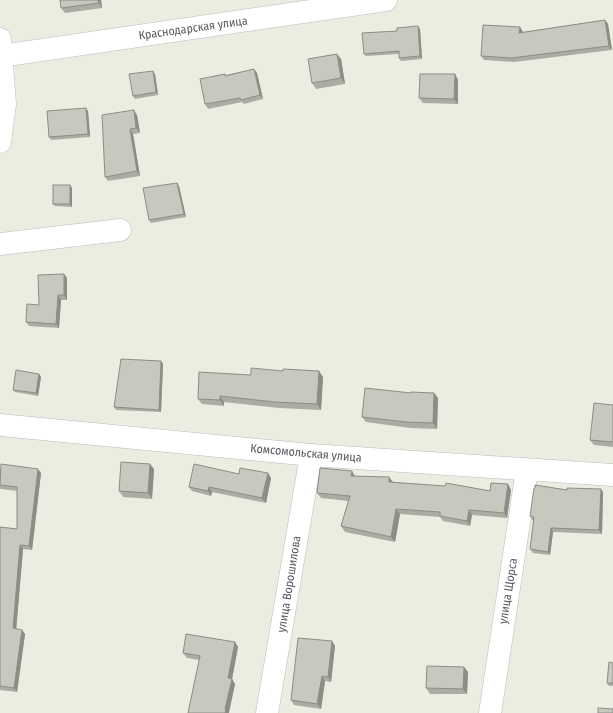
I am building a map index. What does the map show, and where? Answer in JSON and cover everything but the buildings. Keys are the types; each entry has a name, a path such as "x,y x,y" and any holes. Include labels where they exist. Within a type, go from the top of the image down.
{"street":[{"name":"Краснодарская улица","path":"1,50 386,0"},
{"path":"0,142 5,104 1,50"},
{"path":"0,244 120,230"},
{"name":"Комсомольская улица","path":"0,425 311,454 613,475"},
{"name":"улица Ворошилова","path":"267,713 311,454"},
{"name":"улица Щорса","path":"490,713 527,470"}]}
